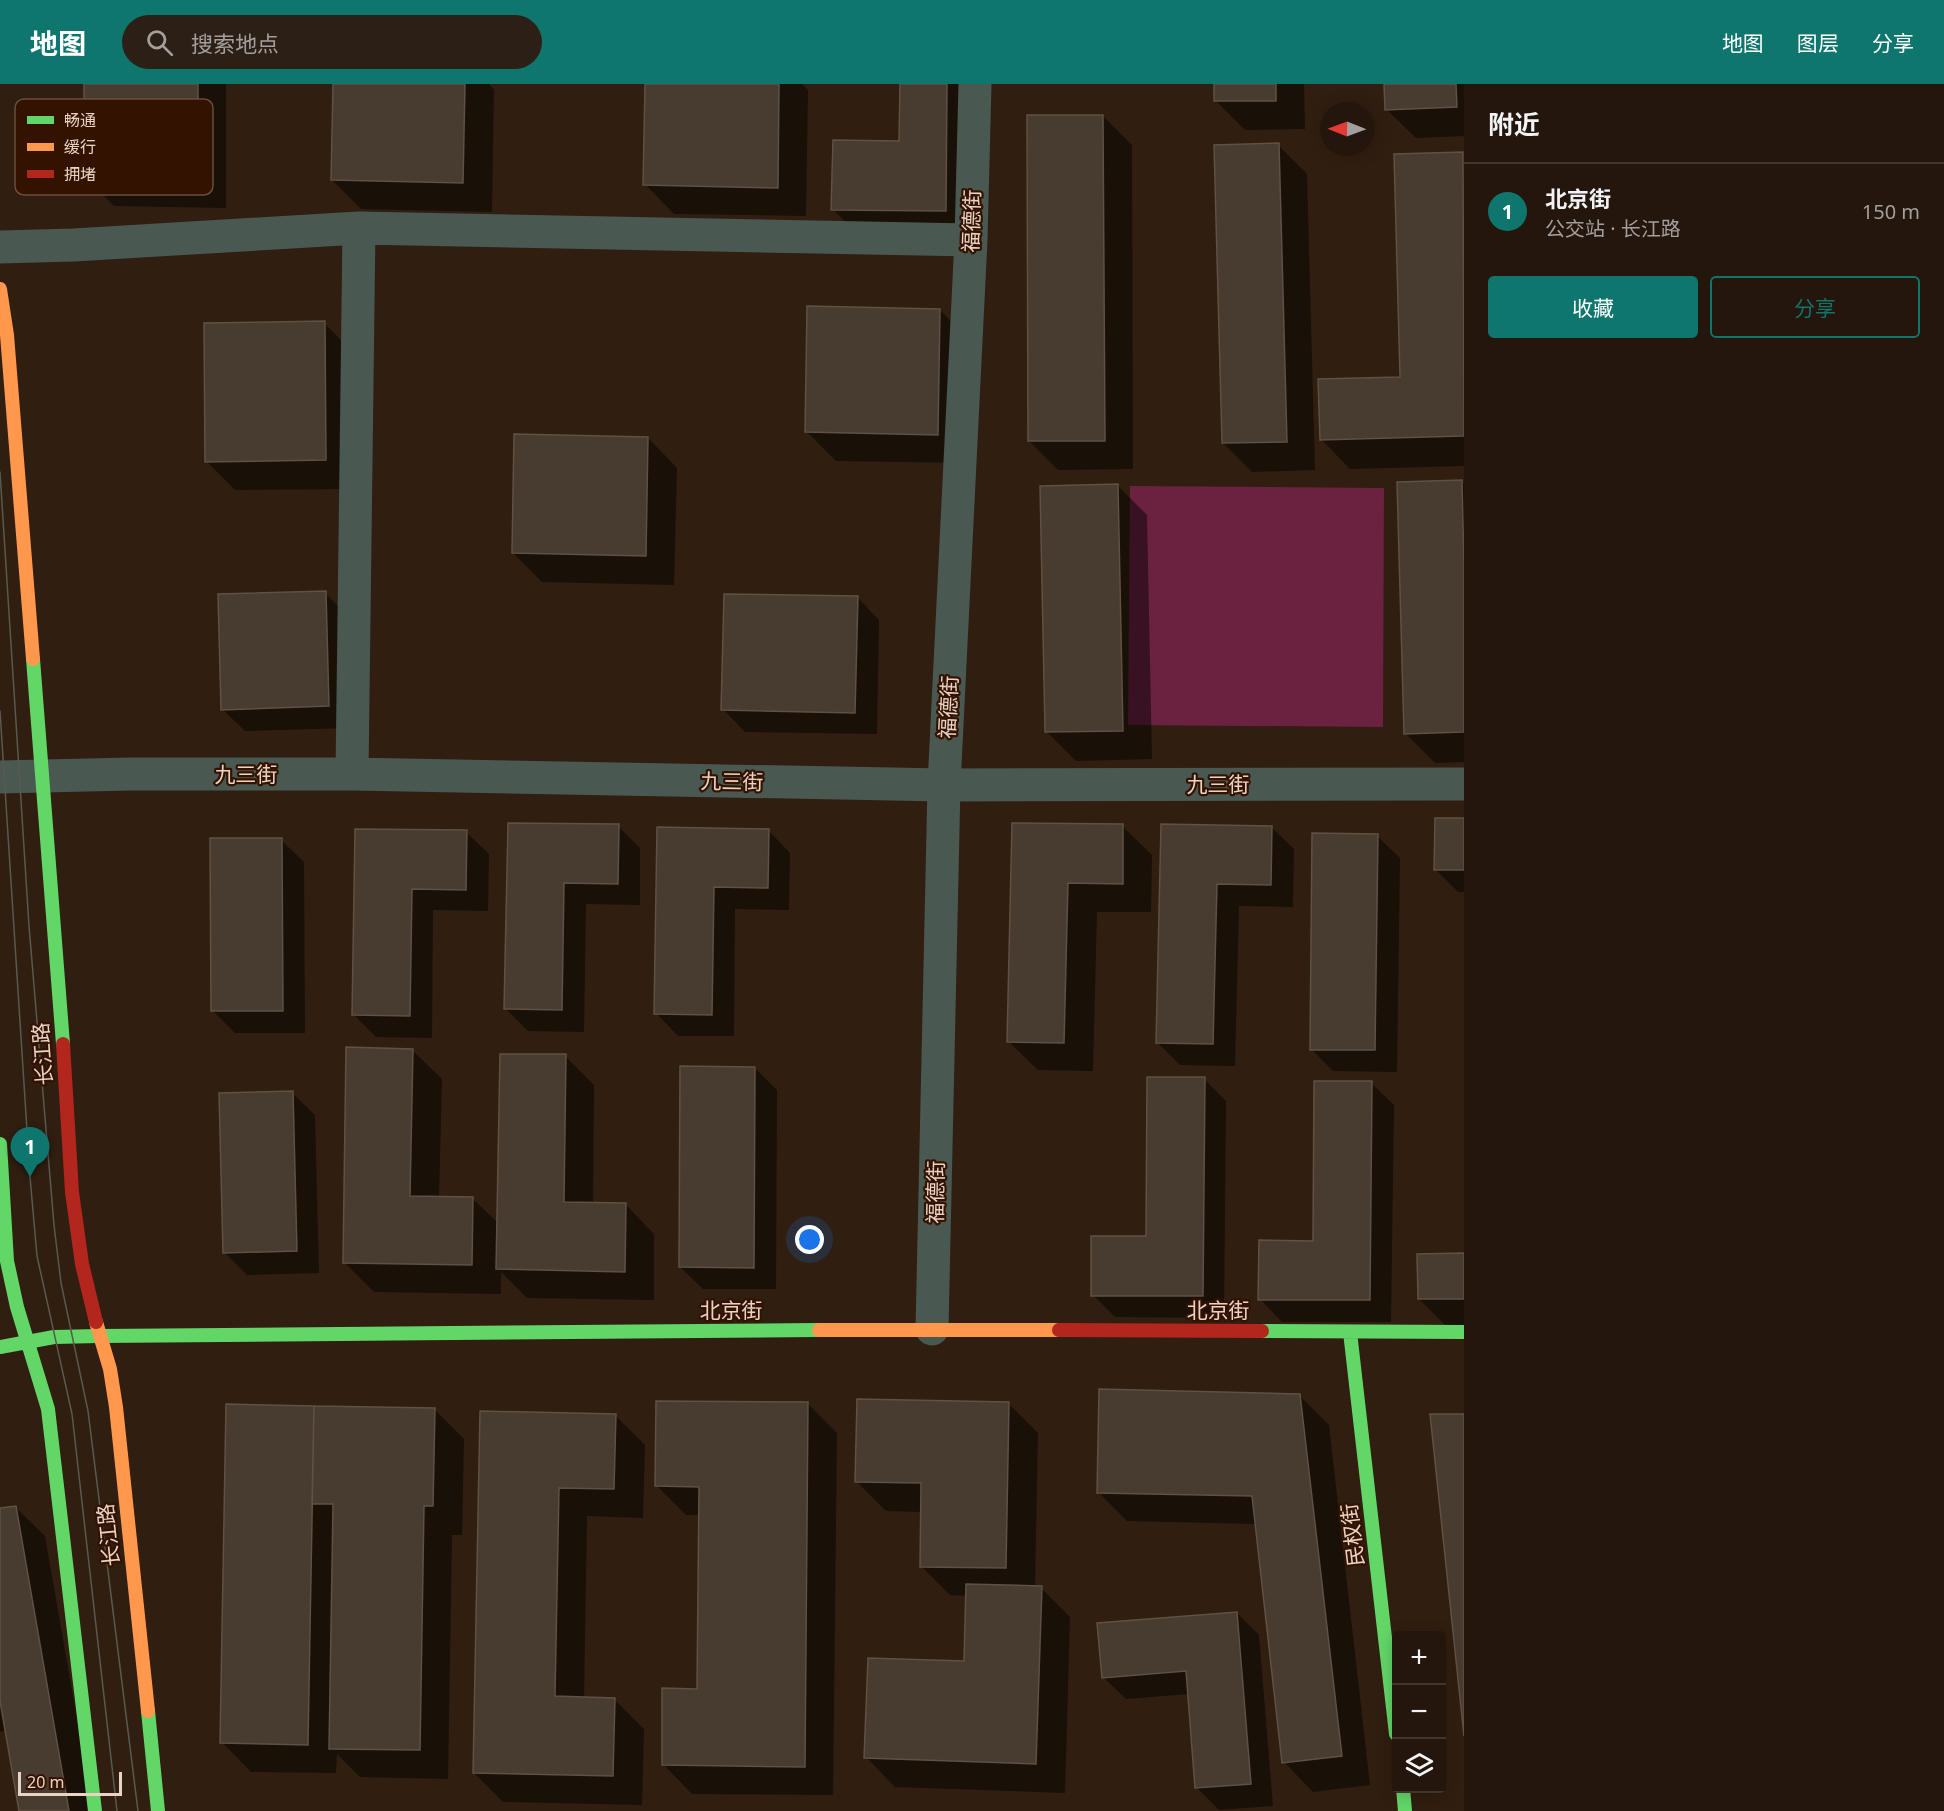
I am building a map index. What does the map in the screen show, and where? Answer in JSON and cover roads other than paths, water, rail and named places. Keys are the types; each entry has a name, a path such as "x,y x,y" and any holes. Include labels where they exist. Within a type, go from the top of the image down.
{"main road":[{"name":"长江路","path":"0,289 64,1056 72,1192 82,1264 99,1336 110,1369 116,1407 158,1811"},
{"path":"0,1144 7,1261 27,1341 48,1409 95,1811"},
{"name":"北京街","path":"0,1347 54,1337 99,1336 932,1329 1464,1332"},
{"name":"民权街","path":"1350,1332 1392,1699"},
{"path":"1404,1793 1406,1811"}],"street":[{"name":"福德街","path":"932,1329 944,785 971,240 975,84"},
{"path":"0,247 359,228 971,240"},
{"path":"352,774 359,228"},
{"name":"九三街","path":"0,777 352,774 944,785 1464,784"}],"tram line":[{"path":"0,472 29,926 54,1225 61,1283 88,1411 138,1811"},
{"path":"0,711 37,1256 72,1414 117,1811"}],"place":[{"name":"北京街","path":"30,1177"}]}
